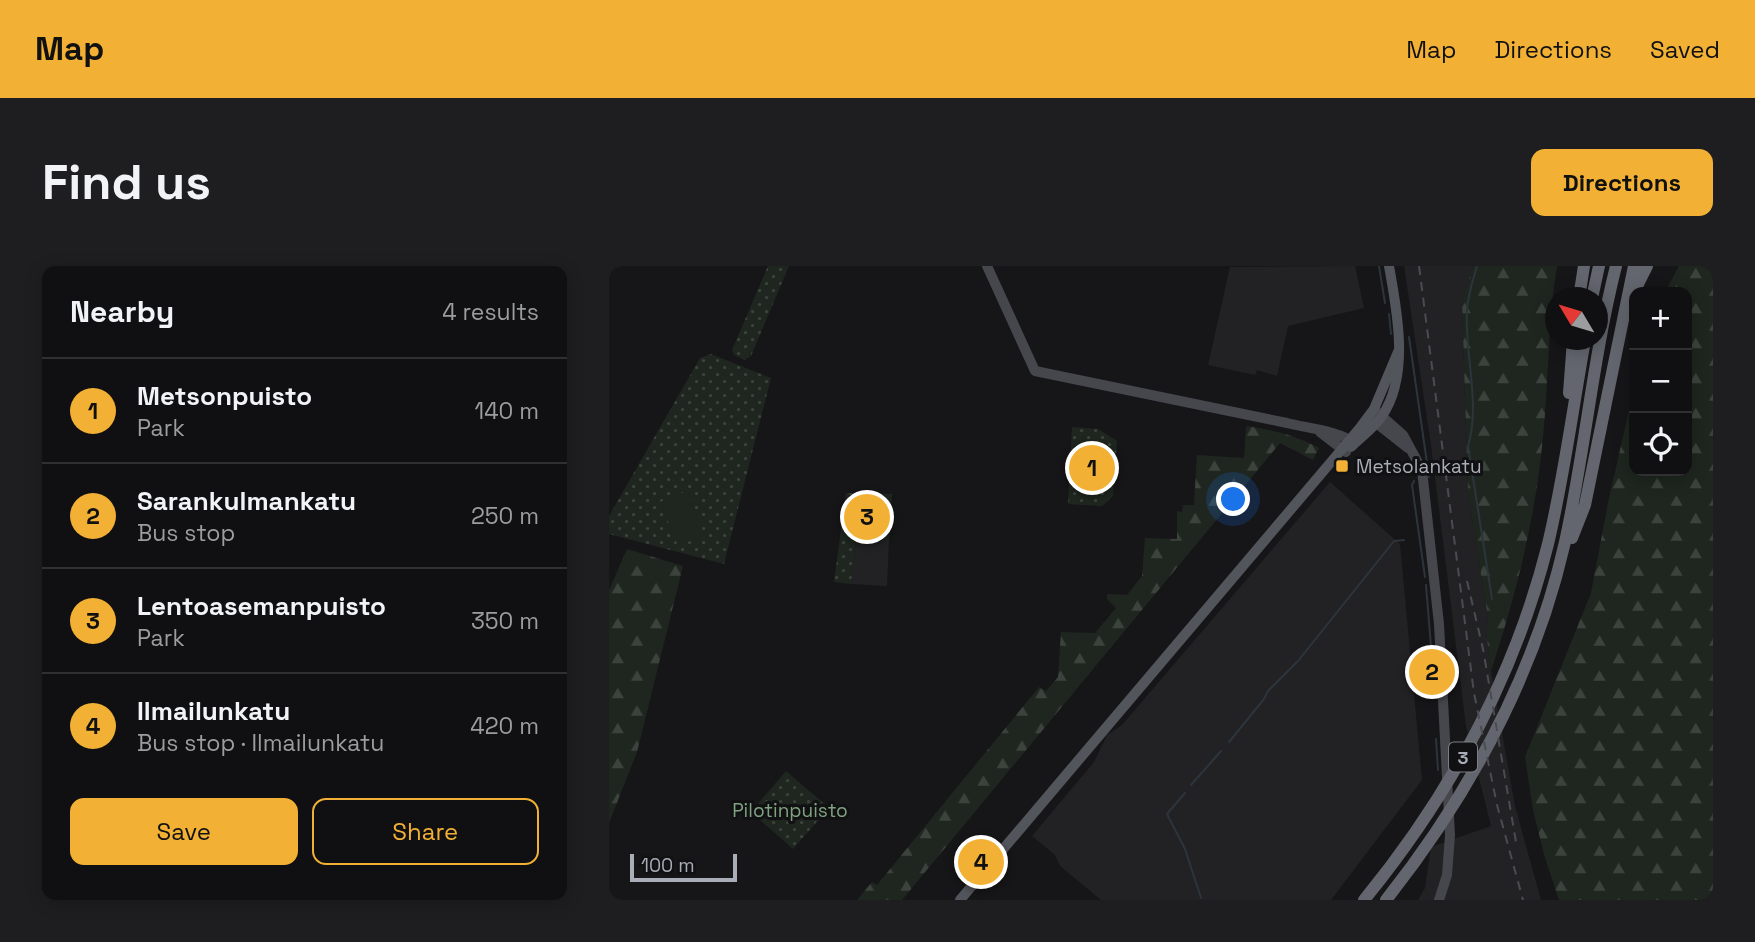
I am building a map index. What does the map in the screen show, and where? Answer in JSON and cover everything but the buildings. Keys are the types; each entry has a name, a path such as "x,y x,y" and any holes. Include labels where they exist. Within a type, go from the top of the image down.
{"highway":[{"path":"1581,287 1584,266"},
{"path":"1594,287 1599,266"},
{"path":"1553,587 1576,489 1616,266"},
{"name":"3","path":"1386,900 1417,860 1475,768 1516,688 1539,631 1585,505 1634,266"},
{"path":"1637,287 1647,266"},
{"path":"1623,313 1629,302"},
{"name":"3","path":"1364,900 1404,850 1455,772 1497,691 1525,619 1548,544 1567,449 1572,350"},
{"path":"1567,449 1583,350"}],"main road":[{"path":"987,266 1035,371 1338,434 1347,446"},
{"path":"960,900 1311,486 1375,416 1398,352 1400,331 1389,266"},
{"path":"1375,416 1411,450 1422,470 1439,624 1450,835 1447,875 1439,900"}],"shaded area":[{"path":"1355,266 1364,308 1288,326 1277,376 1257,370 1255,375 1208,365 1230,267"},
{"path":"1404,266 1473,266 1462,303 1468,493 1488,618 1486,631 1491,671 1515,806 1541,900 1418,900 1425,888 1431,847 1491,826 1466,726 1431,445"},
{"path":"1330,482 1400,544 1422,780 1331,900 1101,900 1060,866 1055,855 1032,836 1094,762 1107,735 1122,725"},
{"path":"856,539 889,541 887,586 851,584"}],"green space":[{"path":"768,266 789,266 751,356 744,360 734,355 732,350"},
{"path":"1473,266 1557,266 1554,287 1545,287 1545,350 1549,350 1544,424 1534,504 1516,588 1491,671 1486,631 1488,618 1468,493 1462,302"},
{"path":"1679,266 1713,266 1713,900 1559,900 1533,810 1525,757 1591,593 1629,411 1629,476 1692,476 1692,287 1668,287"},
{"path":"711,354 771,378 724,564 609,534 609,516 700,358"},
{"path":"1246,426 1284,434 1319,448 1313,460 1280,443 902,900 857,900 872,882 877,885 1039,687 1046,691 1058,677 1061,632 1095,633 1116,608 1107,599 1107,594 1127,595 1142,576 1145,538 1177,539 1177,511 1182,512 1183,505 1194,505 1197,455 1244,458"},
{"path":"1072,427 1098,429 1117,441 1113,496 1102,506 1068,504"},
{"path":"687,491 705,535 678,546 660,502"},
{"path":"846,493 892,494 889,541 856,539 851,584 834,582"},
{"path":"627,549 683,566 637,752 609,823 609,590"},
{"name":"Pilotinpuisto","path":"786,771 829,808 793,849 751,812"}],"waterway":[{"path":"1379,266 1385,303"},
{"path":"1477,266 1467,309 1473,396 1472,430 1468,446 1492,599"},
{"path":"1389,314 1391,334"},
{"path":"1409,337 1429,477"},
{"path":"1414,481 1412,485 1425,577"},
{"path":"1229,742 1268,691 1298,661 1394,541 1404,540"},
{"path":"1426,585 1432,659"},
{"path":"1436,739 1438,770"},
{"path":"1191,785 1221,751"},
{"path":"1185,793 1167,814 1185,849 1201,898"}],"railway":[{"path":"1419,266 1474,693 1497,805 1523,900"},
{"path":"1467,581 1483,649 1516,842"}],"place":[{"name":"Metsolankatu","path":"1342,466"},
{"name":"Metsonpuisto","path":"1092,468"},
{"name":"Lentoasemanpuisto","path":"867,517"},
{"name":"Sarankulmankatu","path":"1432,672"},
{"name":"Ilmailunkatu","path":"981,862"}]}
